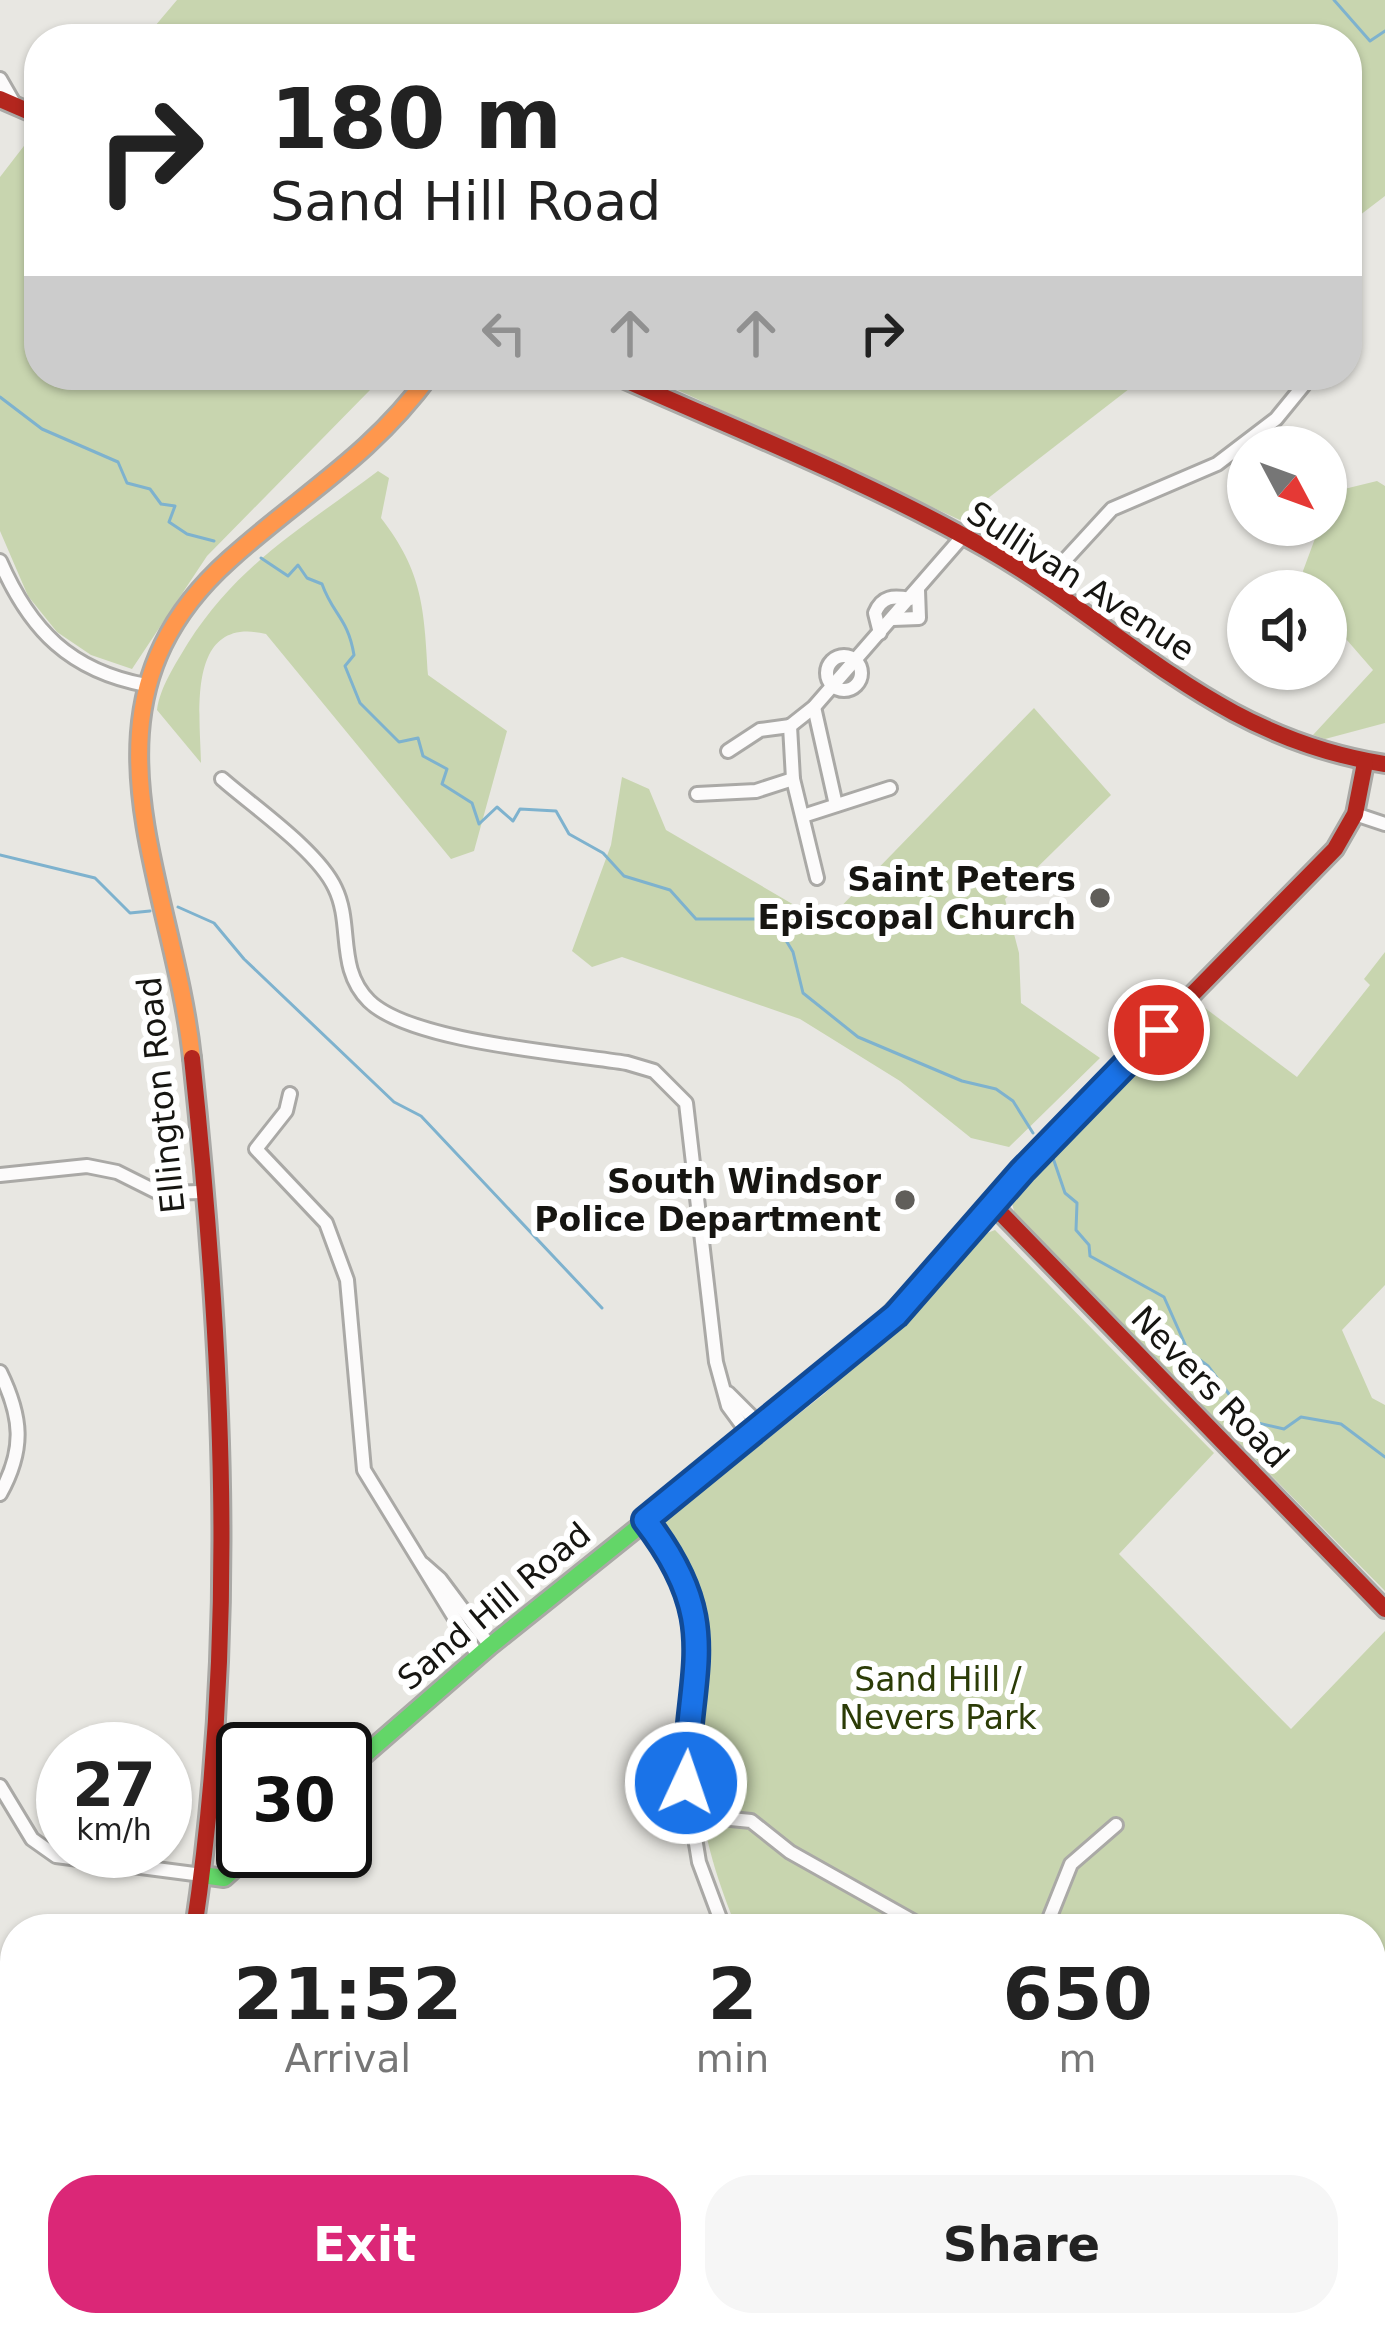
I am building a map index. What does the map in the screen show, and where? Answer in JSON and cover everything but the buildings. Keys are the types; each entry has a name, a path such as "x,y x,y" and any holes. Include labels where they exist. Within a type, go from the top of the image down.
{"main road":[{"name":"Ellington Road","path":"196,1914 229,1520 183,993 143,839 135,778 146,685 176,617 213,570 361,456 417,390"},
{"name":"Sullivan Avenue","path":"647,390 963,536 1043,584 1239,721 1296,747 1385,764"},
{"name":"Sand Hill Road","path":"372,1748 484,1651 896,1315 993,1205 1344,839 1355,814 1365,763"},
{"name":"Nevers Road","path":"993,1205 1385,1609"},
{"path":"202,1874 216,1871"}],"street":[{"path":"0,79 8,102"},
{"path":"1043,584 1112,509 1217,464 1276,419 1300,390"},
{"path":"880,633 875,614 881,603 914,595 963,536"},
{"path":"0,561 22,610 46,638 75,662 146,685"},
{"path":"728,751 760,730 790,726 892,619 919,618 914,595"},
{"path":"814,706 836,806"},
{"path":"790,726 793,779 817,878"},
{"path":"222,779 325,871 337,891 344,950 353,979 369,1001 398,1021 627,1063 653,1071 676,1089 686,1103 692,1132 716,1362 728,1393 756,1431"},
{"path":"697,794 756,791 793,779"},
{"path":"803,816 890,788"},
{"path":"1355,814 1385,824"},
{"path":"290,1094 286,1111 256,1149 326,1223 347,1280 364,1470 484,1651"},
{"path":"0,1175 86,1166 118,1172 159,1193 202,1192"},
{"path":"0,1372 21,1434 16,1466 0,1493"},
{"path":"645,1520 693,1599 700,1663 687,1742 690,1815 699,1862 718,1914"},
{"path":"0,1786 32,1839 56,1856 202,1874"},
{"path":"690,1815 751,1821 790,1852 900,1914"},
{"path":"1051,1914 1071,1864 1116,1825"}],"green space":[{"path":"177,0 1385,0 1385,196 1362,214 1362,24 157,24"},
{"path":"24,146 24,390 370,390 207,556 132,669 91,655 57,632 28,596 0,531 0,177"},
{"path":"678,390 1128,390 960,520"},
{"path":"378,471 389,478 381,518 406,556 419,592 428,675 507,731 474,851 451,859 266,634 240,632 222,639 210,653 200,695 201,763 157,710 179,659 229,590 275,548"},
{"path":"1377,481 1385,486 1385,723 1325,739 1313,735 1373,670 1347,640 1347,570 1303,570 1312,546 1347,546 1347,488"},
{"path":"1034,708 1111,795 1005,899 1019,953 1021,1003 1100,1058 1009,1147 971,1138 900,1081 800,1019 622,957 592,967 572,951 611,845 622,777 649,789 666,830 825,923"},
{"path":"1385,952 1385,1285 1342,1330 1372,1398 1385,1405 1385,1591 1015,1215 1012,1203 1066,1138 1201,1005 1297,1077 1370,985 1364,979"},
{"name":"Sand Hill / Nevers Park","path":"995,1230 1214,1453 1119,1554 1291,1729 1385,1631 1385,1914 731,1914 701,1805 706,1622 685,1559 662,1523 824,1394 982,1235"}],"waterway":[{"path":"1334,0 1355,24"},
{"path":"1362,32 1370,41 1385,31"},
{"path":"0,397 42,429 118,462 127,483 150,489 161,504 175,506 169,522 187,534 214,541"},
{"path":"261,558 288,576 298,565 307,578 322,584 351,643 354,655 345,666 360,703 399,742 418,738 423,756 447,769 442,784 472,803 479,824 497,807 513,821 520,809 556,811 569,834 603,853 624,876 670,890 696,919 773,919 793,952 803,993 858,1037 962,1081 996,1089 1013,1101 1033,1133"},
{"path":"0,855 95,878 130,913 150,911"},
{"path":"178,907 214,923 244,959 394,1102 421,1116 602,1308"},
{"path":"1052,1155 1065,1193 1077,1203 1076,1230 1089,1245 1090,1256 1164,1297 1188,1351 1208,1366 1249,1421 1284,1429 1301,1417 1341,1424 1385,1457"}],"traffic: fast":[{"path":"372,1749 490,1646 843,1363 983,1219"},
{"path":"202,1875 216,1877"}],"traffic: slow":[{"path":"192,1058 142,797 140,735 151,675 179,617 229,560 359,453 418,390"}],"traffic: jam":[{"path":"0,99 24,109"},
{"path":"648,390 942,524 1038,581 1221,706 1271,731 1385,764"},
{"path":"983,1219 1069,1120 1335,849 1355,814 1365,763"},
{"path":"192,1058 212,1276 221,1494 217,1711 196,1914"},
{"path":"993,1205 1385,1609"}],"place":[{"name":"Saint Peters Episcopal Church","path":"1100,898"},
{"name":"South Windsor Police Department","path":"905,1200"}],"route":[{"path":"686,1783 687,1742 700,1663 693,1599 667,1549 645,1520 843,1363 896,1315 1069,1120 1159,1030"}]}
